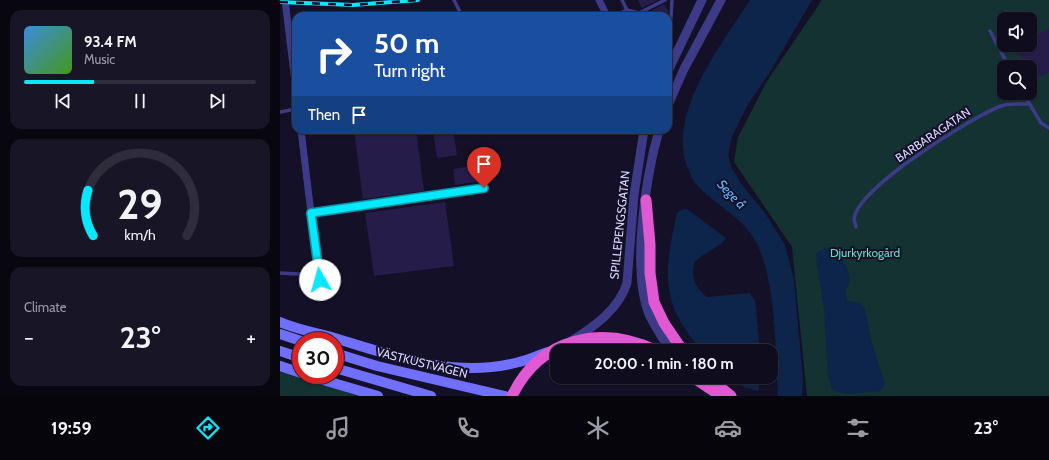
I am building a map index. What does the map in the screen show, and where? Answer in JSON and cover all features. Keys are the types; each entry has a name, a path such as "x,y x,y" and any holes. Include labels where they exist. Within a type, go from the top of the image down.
{"highway":[{"path":"646,200 650,244 650,273 654,302 664,323 678,344"},
{"path":"567,344 604,337 624,339 638,344"},
{"path":"512,396 526,373 549,351"},
{"path":"697,384 705,396"},
{"path":"702,384 721,396"},
{"path":"716,384 731,396"}],"main road":[{"path":"280,322 372,350 445,367 481,368 519,363 549,351"},
{"path":"280,334 292,338"},
{"path":"280,351 292,355"},
{"name":"VÄSTKUSTVÄGEN","path":"344,355 377,366 505,396"},
{"path":"280,366 292,370"},
{"path":"344,371 431,396"},
{"path":"337,384 378,396"}],"street":[{"path":"285,0 292,57"},
{"path":"599,0 608,12"},
{"path":"672,63 702,0"},
{"path":"672,96 684,69 721,0"},
{"path":"301,134 320,280"},
{"name":"SPILLEPENGSGATAN","path":"567,344 604,317 624,294 627,283 634,195 643,134"},
{"name":"SPILLEPENGSGATAN","path":"659,134 646,200 641,247 642,283 649,313 667,344"}],"lane":[{"path":"454,0 460,12"},
{"path":"622,0 627,10"},
{"path":"644,12 665,0"},
{"path":"671,12 672,0"},
{"path":"620,12 627,10 632,12"},
{"path":"990,31 1005,60"},
{"path":"1026,100 1041,122 1049,128"},
{"name":"BARBARAGATAN","path":"856,227 854,219 858,209 872,193 914,157 984,113 1003,106 1028,104"},
{"path":"280,112 292,110"},
{"path":"311,213 484,188"},
{"path":"280,273 297,274 318,272"}],"green space":[{"name":"Djurkyrkogård","path":"822,0 1049,0 1049,396 807,396 792,247 734,162 738,137 767,81"},
{"path":"280,360 292,365 292,384 337,384 366,396 280,396"}],"water":[{"name":"Sege å","path":"750,0 812,0 770,72 747,106 732,137 728,155 732,169 743,186 765,213 785,245 794,279 803,381 802,396 778,396 778,344 775,344 773,312 766,268 760,250 751,234 745,227 701,190 694,181 687,166 683,145 684,124 700,80"},
{"path":"683,209 687,209 726,238 720,244 697,259 694,263 693,274 695,282 699,290 707,297 749,293 755,300 759,344 697,344 689,334 679,318 672,302 669,286 669,252 677,213"},
{"path":"826,248 834,248 847,268 849,273 849,284 846,289 846,296 848,301 861,303 865,309 872,343 885,384 880,391 848,394 833,391 828,377 824,309 816,258 817,252"},
{"path":"739,384 760,384 758,391"}],"building":[{"path":"638,0 658,0 642,8"},
{"path":"664,4 668,11 668,12 649,12"},
{"path":"1049,29 1049,72 1037,78 1037,60 1022,60 1018,52 1037,52 1037,35"},
{"path":"355,134 417,134 424,191 363,199"},
{"path":"434,134 454,134 457,155 437,158"},
{"path":"479,165 481,181 455,185 453,169"},
{"path":"445,202 454,266 374,276 365,213"}],"railway":[{"path":"280,2 353,5 418,0"}],"route":[{"path":"320,280 311,213 484,188"}]}
